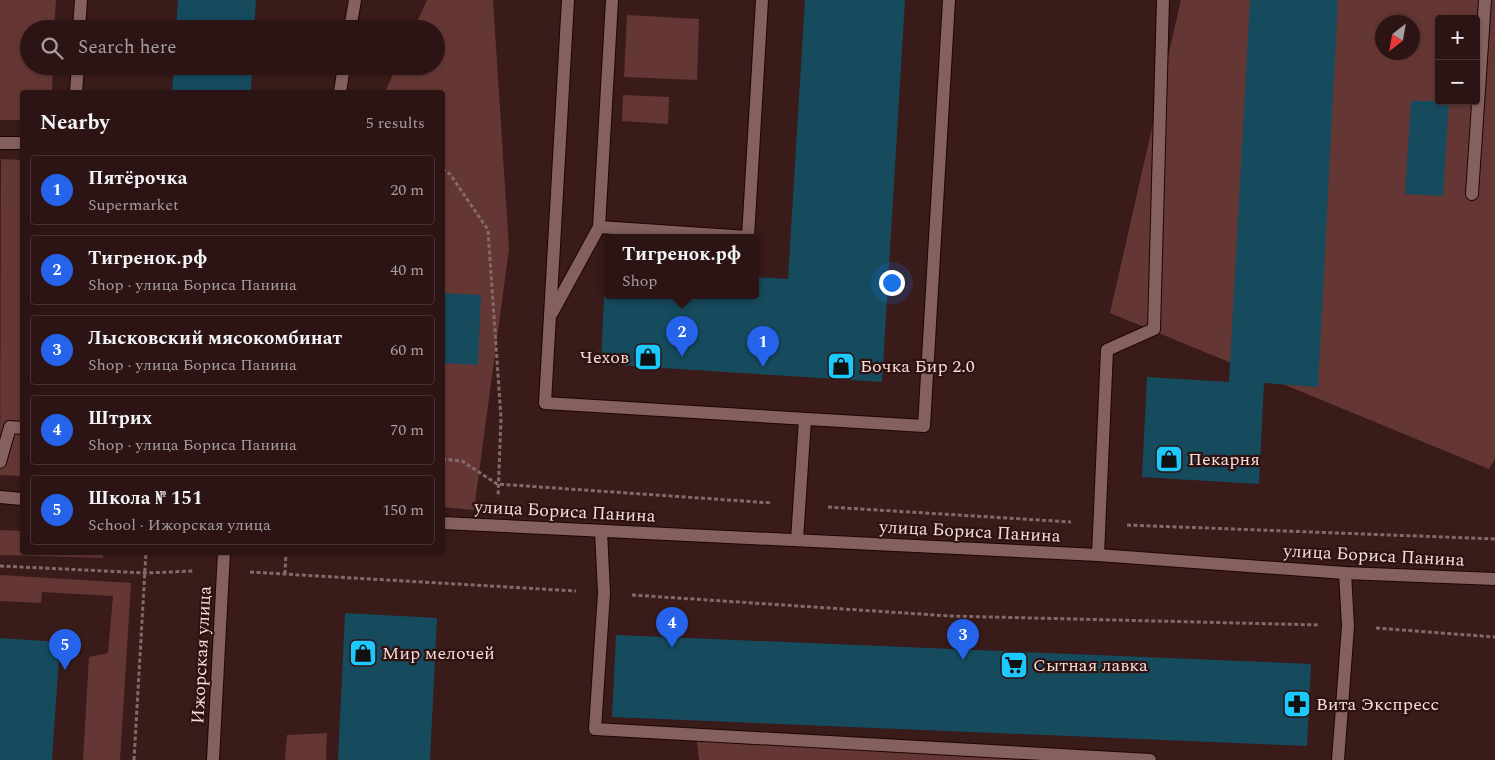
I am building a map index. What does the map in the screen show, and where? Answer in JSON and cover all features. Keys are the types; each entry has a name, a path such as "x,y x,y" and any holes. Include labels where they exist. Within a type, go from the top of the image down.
{"street":[{"path":"80,20 81,0"},
{"path":"352,20 355,0"},
{"path":"568,0 545,403 924,426 949,0"},
{"path":"550,317 598,227 612,0"},
{"path":"748,234 762,0"},
{"path":"1098,555 1107,350 1154,329 1163,0"},
{"path":"1472,194 1485,0"},
{"path":"76,90 77,75"},
{"path":"340,90 343,75"},
{"path":"0,143 20,143"},
{"path":"598,227 703,234"},
{"path":"798,540 805,418"},
{"path":"0,462 10,427 20,428"},
{"path":"0,497 20,499"},
{"name":"улица Бориса Панина","path":"445,523 1098,555 1345,573 1495,579"},
{"path":"601,531 604,593 595,729 1150,760"},
{"name":"Ижорская улица","path":"213,760 224,555"},
{"path":"1338,760 1348,626 1345,573"}],"path":[{"path":"445,171 450,174 488,230 501,418 498,526"},
{"path":"445,459 462,461 498,484 1100,524 1495,539"},
{"path":"134,760 146,555"},
{"path":"285,574 286,555"},
{"path":"0,566 146,573 223,571 285,574 950,616 1348,626 1495,636"}],"shaded area":[{"path":"0,0 56,0 55,20 20,20 20,75 53,75 52,90 20,90 20,120 0,120"},
{"path":"427,0 493,0 509,249 474,510 445,507 445,90 386,90 393,75 445,75 445,20 418,20"},
{"path":"1181,0 1495,0 1495,459 1489,469 1110,313"},
{"path":"627,15 699,19 697,80 624,77"},
{"path":"623,95 669,97 668,124 622,121"},
{"path":"1,159 20,160 20,476 0,475"},
{"path":"0,530 20,531 20,555 103,555 103,558 0,555"},
{"path":"0,575 131,583 120,760 83,760 89,657 108,653 113,596 42,592 41,603 0,601"},
{"path":"327,733 326,760 285,760 287,735"},
{"path":"696,735 1150,760 699,760"}],"building":[{"path":"178,0 256,0 255,20 177,20"},
{"path":"805,0 905,0 882,382 601,364 604,296 604,299 759,299 759,277 788,279"},
{"path":"1250,0 1338,0 1318,387 1264,383 1259,484 1142,477 1147,377 1229,382"},
{"path":"173,75 252,75 251,90 172,90"},
{"path":"1411,101 1435,101 1435,105 1449,105 1443,196 1405,194"},
{"path":"445,293 481,295 478,365 445,363"},
{"path":"345,613 437,618 430,760 338,760"},
{"path":"616,635 1311,664 1307,746 612,717"},
{"path":"0,638 60,642 52,760 0,760"}],"place":[{"name":"Чехов","path":"648,357"},
{"name":"Тигренок.рф","path":"682,357"},
{"name":"Бочка Бир 2.0","path":"841,366"},
{"name":"Пятёрочка","path":"763,367"},
{"name":"Пекарня","path":"1169,459"},
{"name":"Штрих","path":"672,648"},
{"name":"Мир мелочей","path":"363,653"},
{"name":"Лысковский мясокомбинат","path":"963,660"},
{"name":"Сытная лавка","path":"1014,665"},
{"name":"Школа № 151","path":"65,670"},
{"name":"Вита Экспресс","path":"1297,704"}]}
